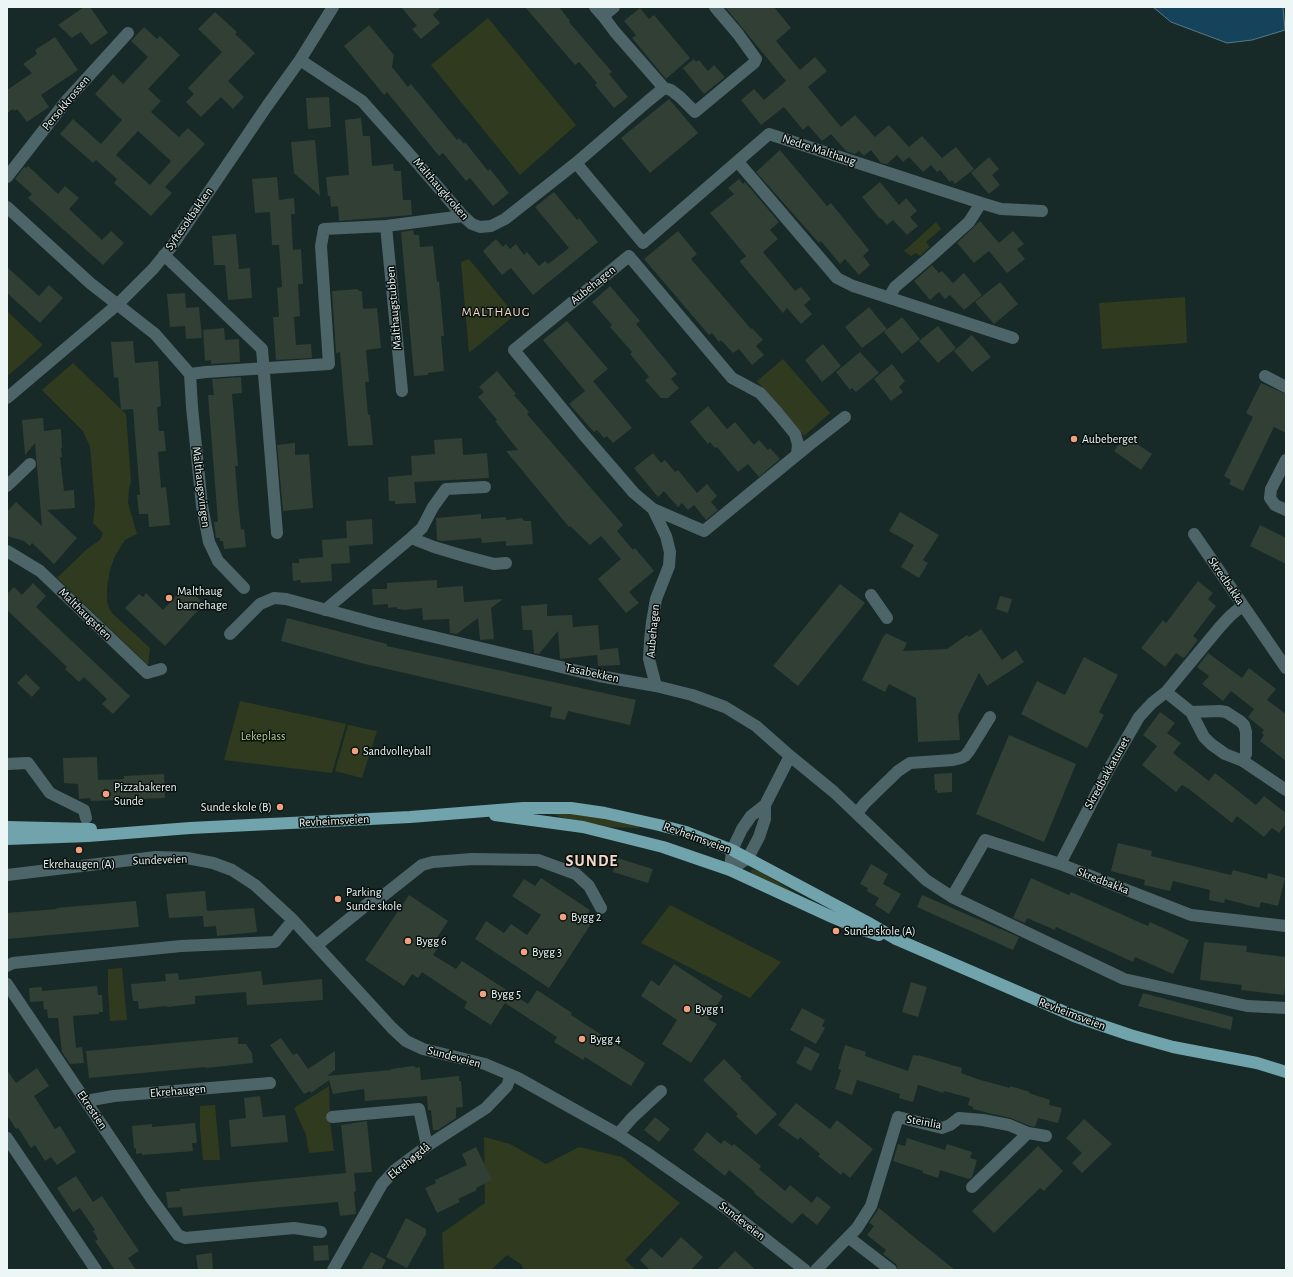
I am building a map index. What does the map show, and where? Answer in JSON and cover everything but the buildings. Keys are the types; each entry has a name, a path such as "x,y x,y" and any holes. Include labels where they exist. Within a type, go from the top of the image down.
{"main road":[{"name":"Revheimsveien","path":"7,839 88,836 190,828 478,812 523,808 571,808 605,813 672,828 732,850 896,939 1045,1004 1097,1024 1173,1047 1256,1063 1286,1072"},
{"name":"Revheimsveien","path":"478,812 576,826 622,836 670,849 730,870 863,930 896,939"},
{"name":"Revheimsveien","path":"7,827 89,829 190,828"},
{"name":"Revheimsveien","path":"1256,1063 1286,1063"}],"street":[{"name":"Syftesokbakken","path":"7,398 118,304 164,256 300,60 333,7"},
{"path":"595,7 664,88 671,90 680,96 695,112 754,63 756,58 715,7"},
{"path":"603,16 614,7"},
{"name":"Persokkrossen","path":"7,177 67,100 128,33"},
{"name":"Malthaugkroken","path":"300,60 362,101 463,216 472,224 480,227 491,226 505,219 576,163 664,88"},
{"name":"Nedre Malthaug","path":"738,162 770,134 981,204"},
{"path":"576,163 643,242 738,162 837,278 853,286 1013,338"},
{"path":"889,297 895,287 969,222 981,204 1001,209 1042,211"},
{"path":"7,207 90,283 154,334 190,374 329,364 321,246 324,229 386,226 463,216"},
{"name":"Malthaugstubben","path":"386,226 402,391"},
{"path":"164,256 262,349 277,533"},
{"name":"Aubehagen","path":"797,454 798,444 795,434 777,412 760,393 732,378 629,256 514,350 634,493 653,509 704,530 845,417"},
{"name":"Malthaugsvingen","path":"190,374 202,506 209,542 218,561 244,588"},
{"path":"1265,376 1286,387"},
{"path":"1286,460 1271,489 1270,498 1275,505 1286,510"},
{"path":"7,486 30,464"},
{"path":"325,610 422,528 433,507 446,489 485,487"},
{"name":"Aubehagen","path":"653,509 666,536 670,552 669,566 656,598 652,622 649,658 656,686"},
{"name":"Skredbakka","path":"1194,534 1286,668"},
{"path":"411,538 434,547 494,564 506,563"},
{"name":"Malthaugstien","path":"7,551 40,572 148,673 161,669"},
{"path":"871,595 887,618"},
{"name":"Tasabekken","path":"230,634 259,605 274,598 286,599 375,623 599,676 656,686 692,695 725,706 756,726 790,756"},
{"name":"Skredbakkatunet","path":"1060,864 1124,742 1139,717 1152,703 1166,692 1219,628 1242,606"},
{"path":"1166,692 1192,712 1204,737 1225,754 1243,761 1286,790"},
{"path":"1192,712 1226,712 1240,721 1244,725 1246,732 1246,754 1243,761"},
{"path":"857,813 864,803 898,771 910,763 953,760 965,756 970,751 990,717"},
{"path":"730,870 732,850 742,829 751,816 765,805 790,756 834,792 926,880 952,897 1124,979 1247,1006 1286,1008"},
{"path":"7,764 28,762 50,793 84,810 86,818"},
{"path":"730,870 748,858 759,837 765,819 765,805"},
{"name":"Skredbakka","path":"952,897 985,840 1060,864 1191,915 1286,926"},
{"name":"Sundeveien","path":"7,875 156,857 186,858 213,863 232,870 254,885 293,920 392,1028 406,1040 423,1049 485,1064 518,1078 618,1134 727,1209 805,1270"},
{"path":"317,945 370,902 379,899 422,865 433,862 472,860 538,860 576,874 590,886 601,908"},
{"path":"7,966 13,963 181,946 275,942 293,920"},
{"name":"Ekrestien","path":"7,984 151,1198 178,1235 185,1238 294,1228 321,1232"},
{"name":"Ekrehøgdå","path":"333,1270 382,1184 395,1170 427,1146 486,1108 507,1086 511,1075"},
{"name":"Ekrehaugen","path":"86,1100 114,1096 270,1083"},
{"path":"618,1134 661,1092"},
{"path":"332,1117 419,1109 427,1146"},
{"name":"Steinlia","path":"816,1270 857,1228 871,1206 898,1117 942,1128 950,1125 958,1118 969,1118 1009,1125 1028,1133 1046,1136"},
{"path":"972,1187 1028,1133"},
{"path":"7,1138 96,1270"},
{"path":"848,1237 891,1270"}],"green space":[{"path":"488,18 576,125 520,175 431,65"},
{"path":"936,222 941,229 926,242 930,247 920,256 916,253 911,256 904,251"},
{"path":"469,259 515,315 469,353 461,262"},
{"path":"1185,297 1187,343 1102,349 1099,303"},
{"path":"7,311 43,345 9,375 7,373"},
{"path":"783,359 830,413 804,436 757,381"},
{"path":"73,363 126,414 131,482 128,503 137,534 125,540 115,556 110,570 107,588 107,602 112,613 150,648 148,665 57,578 87,549 100,540 103,533 93,523 95,506 90,447 83,431 42,390"},
{"name":"Lekeplass","path":"240,701 346,724 332,773 224,760"},
{"name":"Sandvolleyball","path":"348,725 377,731 362,778 335,771"},
{"path":"559,812 597,816 640,826 638,828 609,827 560,817 554,814"},
{"path":"752,869 759,871 807,900 753,875 751,872"},
{"path":"670,905 781,962 750,998 641,943"},
{"path":"122,968 127,1020 110,1021 108,969"},
{"path":"329,1086 330,1122 334,1151 309,1153 306,1135 294,1108"},
{"path":"215,1105 220,1160 203,1160 200,1128 200,1106"},
{"path":"484,1137 510,1144 546,1164 579,1147 622,1157 680,1203 625,1260 636,1270 523,1270 522,1265 507,1255 491,1270 444,1270 442,1233 485,1203"}],"water":[{"path":"1153,7 1283,7 1285,30 1252,40 1227,43 1171,22"}],"place":[{"name":"Aubeberget","path":"1074,439"},
{"name":"Malthaug barnehage","path":"169,598"},
{"name":"Sandvolleyball","path":"355,751"},
{"name":"Pizzabakeren Sunde","path":"106,794"},
{"name":"Sunde skole (B)","path":"280,807"},
{"name":"Ekrehaugen (A)","path":"79,850"},
{"name":"Parking Sunde skole","path":"338,899"},
{"name":"Bygg 2","path":"563,917"},
{"name":"Sunde skole (A)","path":"836,931"},
{"name":"Bygg 6","path":"408,941"},
{"name":"Bygg 3","path":"524,952"},
{"name":"Bygg 5","path":"483,994"},
{"name":"Bygg 1","path":"687,1009"},
{"name":"Bygg 4","path":"582,1039"}],"district":[{"name":"MALTHAUG","path":"496,312"},
{"name":"SUNDE","path":"592,861"}]}
